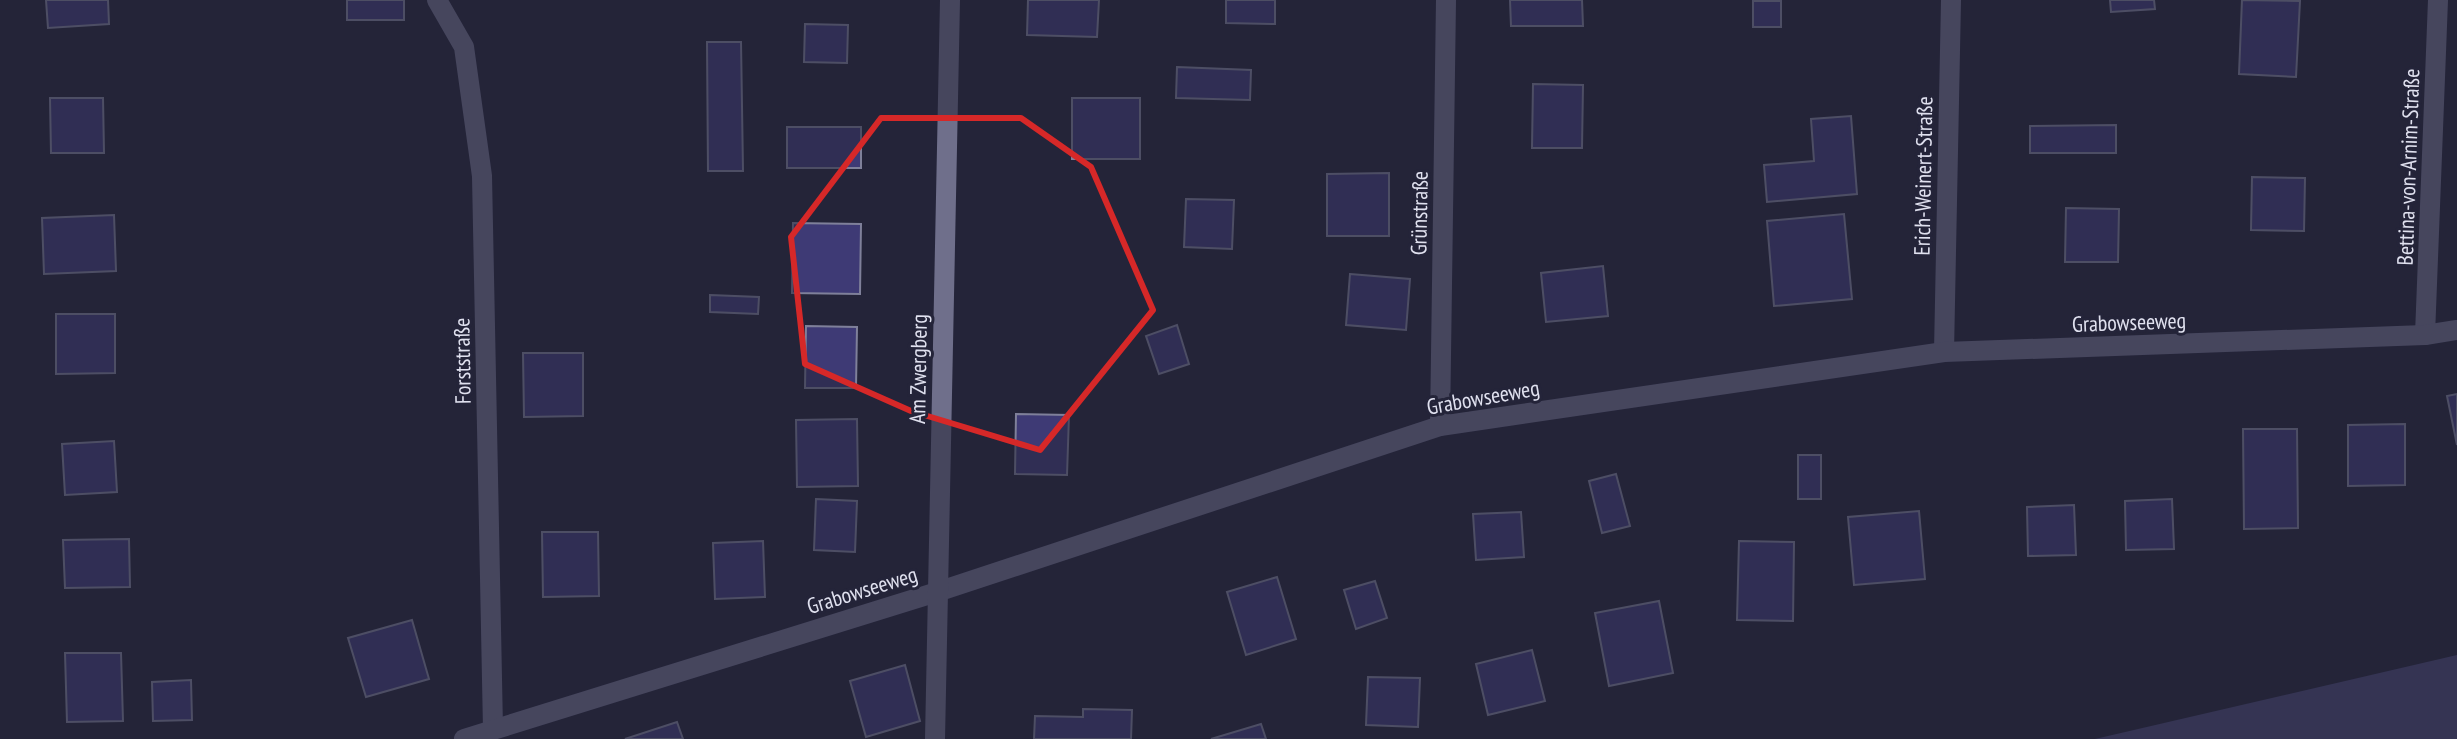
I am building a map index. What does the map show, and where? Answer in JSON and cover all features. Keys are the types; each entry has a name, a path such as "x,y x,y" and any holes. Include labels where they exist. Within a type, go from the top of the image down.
{"street":[{"name":"Forststraße","path":"437,0 464,47 482,176 493,729"},
{"name":"Am Zwergberg","path":"935,739 950,0"},
{"name":"Grünstraße","path":"1440,426 1446,0"},
{"name":"Erich-Weinert-Straße","path":"1944,352 1951,0"},
{"name":"Bettina-von-Arnim-Straße","path":"2425,335 2438,0"},
{"name":"Grabowseeweg","path":"464,739 937,592 1440,426 1944,352 2425,335 2457,330"}],"highlighted area":[{"path":"881,118 1021,118 1091,167 1153,310 1040,450 911,411 805,364 791,237"}],"shaded area":[{"path":"2457,655 2457,739 2095,739"}],"building":[{"path":"46,0 108,0 109,24 48,28"},
{"path":"347,0 404,0 404,20 347,20"},
{"path":"1028,0 1099,0 1097,37 1027,35"},
{"path":"1226,0 1275,0 1275,24 1226,23"},
{"path":"1510,0 1582,0 1583,26 1511,26"},
{"path":"2110,0 2154,0 2155,9 2111,12"},
{"path":"2242,0 2300,1 2296,77 2239,74"},
{"path":"1753,1 1781,1 1781,27 1753,27"},
{"path":"805,24 848,25 847,63 804,62"},
{"path":"707,42 741,42 743,171 708,171"},
{"path":"1177,67 1251,70 1250,100 1176,98"},
{"path":"1533,84 1583,85 1582,148 1532,148"},
{"path":"50,98 103,98 104,153 51,153"},
{"path":"1072,98 1140,98 1140,159 1072,159"},
{"path":"1851,116 1857,194 1767,202 1764,165 1814,161 1811,119"},
{"path":"2116,125 2116,153 2030,153 2030,126"},
{"path":"787,127 861,127 861,168 787,168"},
{"path":"1389,173 1389,236 1327,236 1327,174"},
{"path":"2252,177 2305,178 2304,231 2251,230"},
{"path":"1186,199 1234,200 1232,249 1184,247"},
{"path":"2066,208 2119,209 2118,262 2065,262"},
{"path":"1844,214 1852,299 1774,306 1767,221"},
{"path":"114,215 116,271 44,274 42,218"},
{"path":"793,223 861,224 860,294 792,293"},
{"path":"1603,266 1608,316 1546,322 1541,273"},
{"path":"1350,274 1410,279 1406,330 1346,325"},
{"path":"710,295 759,297 758,314 710,312"},
{"path":"56,314 115,314 115,373 56,374"},
{"path":"1177,325 1189,364 1159,374 1146,336"},
{"path":"806,326 857,327 856,388 805,388"},
{"path":"523,353 583,353 583,416 524,417"},
{"path":"2457,394 2457,445 2447,396"},
{"path":"1016,414 1069,415 1067,475 1015,474"},
{"path":"857,419 858,486 797,487 796,420"},
{"path":"2405,424 2405,485 2348,486 2348,425"},
{"path":"2243,429 2297,429 2298,528 2244,529"},
{"path":"114,441 117,492 65,495 62,444"},
{"path":"1798,455 1821,455 1821,499 1798,499"},
{"path":"1616,474 1630,526 1602,533 1589,481"},
{"path":"816,499 857,501 855,552 814,550"},
{"path":"2172,499 2174,549 2126,550 2125,501"},
{"path":"2074,505 2076,555 2028,556 2027,507"},
{"path":"1919,511 1925,579 1854,585 1848,517"},
{"path":"1521,512 1524,557 1476,560 1473,514"},
{"path":"542,532 598,532 599,596 543,597"},
{"path":"129,539 130,587 65,588 63,540"},
{"path":"763,541 765,597 715,599 713,543"},
{"path":"1739,541 1794,542 1793,621 1737,620"},
{"path":"1277,577 1296,639 1246,655 1227,592"},
{"path":"1375,581 1387,618 1356,629 1344,590"},
{"path":"1659,601 1673,673 1609,686 1595,613"},
{"path":"412,620 429,679 366,697 348,638"},
{"path":"1532,650 1545,701 1488,715 1476,664"},
{"path":"65,653 121,653 123,721 67,722"},
{"path":"905,665 920,721 866,737 850,681"},
{"path":"1368,677 1420,678 1418,727 1366,725"},
{"path":"191,680 192,720 153,721 152,682"},
{"path":"1083,709 1132,710 1131,739 1034,739 1035,716 1083,717"},
{"path":"677,722 683,739 625,739"},
{"path":"1261,724 1266,739 1211,739"}]}
